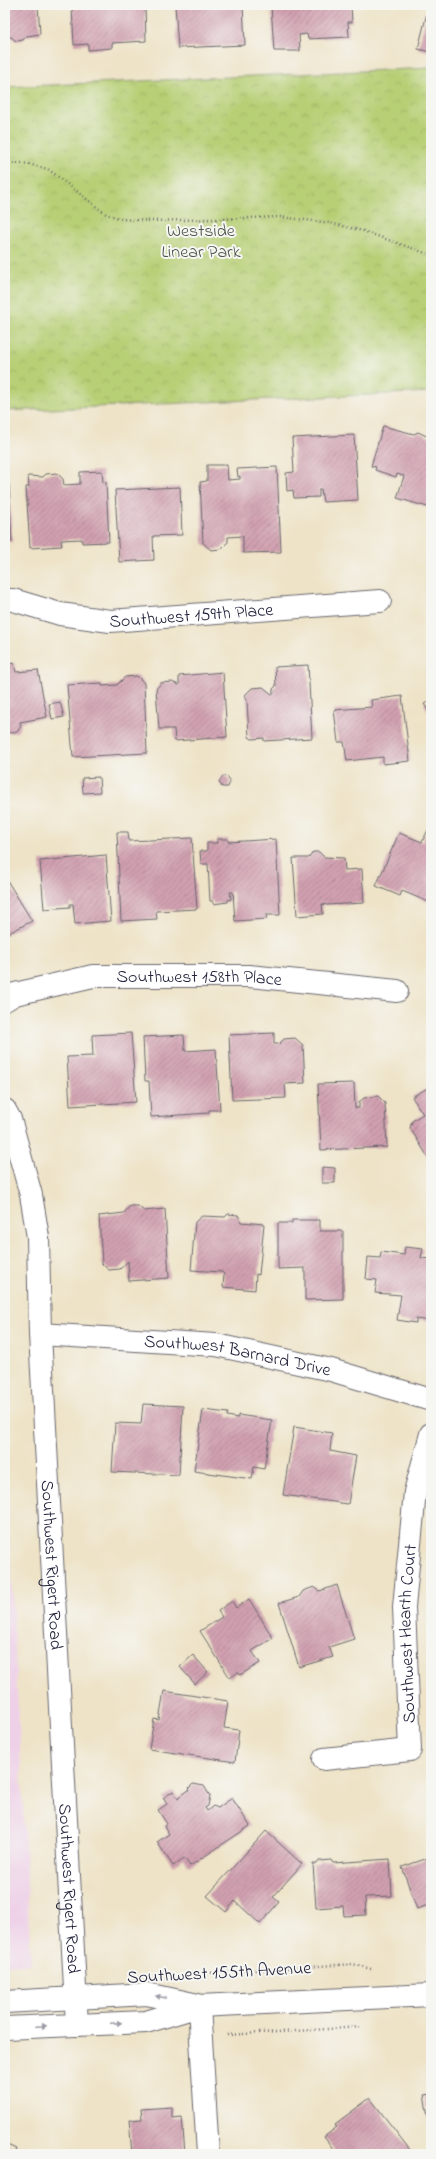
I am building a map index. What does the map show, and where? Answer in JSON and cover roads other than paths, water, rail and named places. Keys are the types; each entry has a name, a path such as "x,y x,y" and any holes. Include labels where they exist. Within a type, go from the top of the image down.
{"street":[{"name":"Southwest 159th Place","path":"5,600 13,600 60,614 110,621 380,601"},
{"name":"Southwest 158th Place","path":"5,1000 15,994 93,976 249,976 397,990"},
{"name":"Southwest Rigert Road","path":"5,1110 10,1119 31,1195 38,1237 40,1334 77,2024"},
{"name":"Southwest Barnard Drive","path":"40,1334 216,1345 331,1370 431,1400"},
{"name":"Southwest Hearth Court","path":"324,1759 410,1750 404,1607 415,1492 431,1434"},
{"name":"Southwest 155th Avenue","path":"5,2002 147,1994 199,2006"},
{"name":"Southwest 155th Avenue","path":"5,2028 146,2022 199,2006 431,1995"},
{"path":"199,2006 208,2154"}],"park label":[{"name":"Westside Linear Park","path":"201,240"}]}
